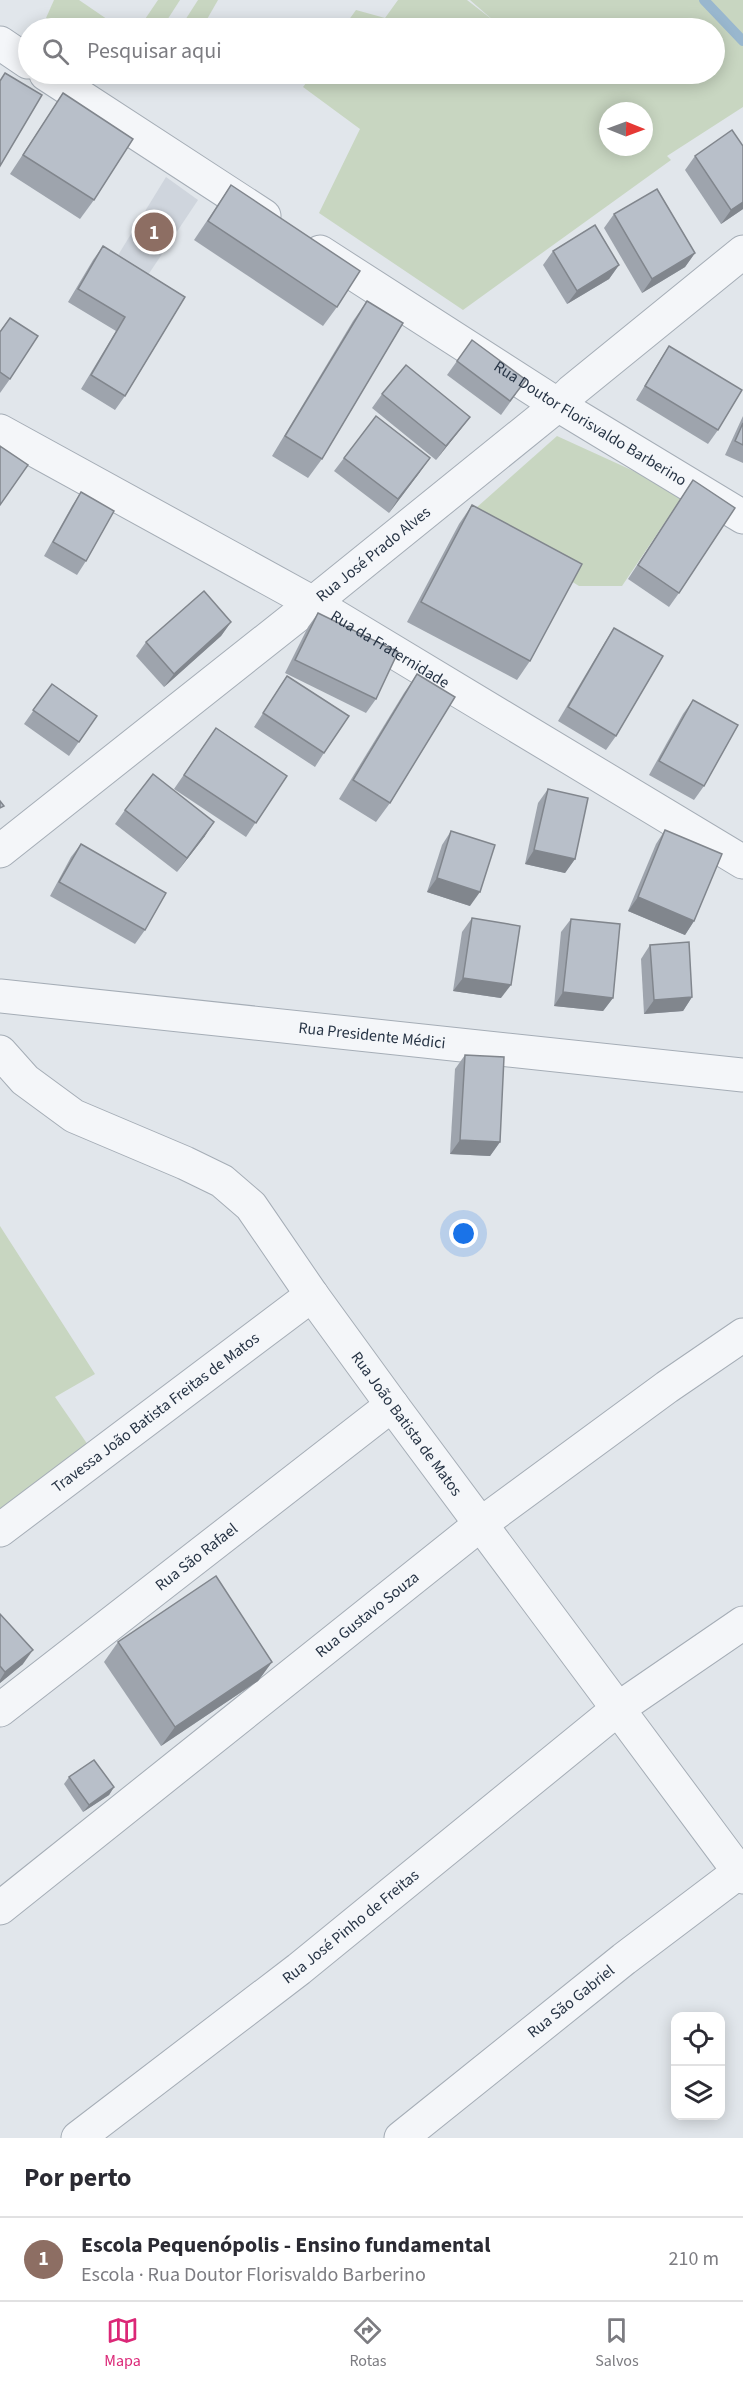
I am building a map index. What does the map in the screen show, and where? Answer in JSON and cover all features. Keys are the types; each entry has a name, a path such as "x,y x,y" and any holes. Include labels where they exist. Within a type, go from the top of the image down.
{"street":[{"path":"0,43 18,55"},
{"name":"Rua Doutor Florisvaldo Barberino","path":"61,84 558,405 743,517"},
{"name":"Rua José Prado Alves","path":"0,851 313,603 558,405 572,390 741,256"},
{"name":"Rua da Fraternidade","path":"0,431 313,603 743,862"},
{"name":"Rua Presidente Médici","path":"0,996 743,1075"},
{"name":"Rua João Batista de Matos","path":"0,1052 25,1080 74,1116 222,1181 251,1206 392,1405 742,1872"},
{"name":"Travessa João Batista Freitas de Matos","path":"0,1530 312,1295"},
{"name":"Rua Gustavo Souza","path":"0,1908 482,1524 667,1387 743,1335"},
{"name":"Rua São Rafael","path":"0,1710 392,1405"},
{"name":"Rua José Pinho de Freitas","path":"78,2138 299,1968 619,1708 743,1623"},
{"name":"Rua São Gabriel","path":"401,2138 624,1959 742,1872"}],"shaded area":[{"path":"166,177 198,200 142,284 112,265"}],"green space":[{"path":"54,0 79,0 105,18 46,18"},
{"path":"158,0 180,0 168,18 146,18"},
{"path":"198,0 218,0 208,18 186,18"},
{"path":"398,0 467,0 490,18 385,18"},
{"path":"470,0 743,0 743,107 667,156 671,160 463,310 319,213 360,129 303,87 305,84 725,84 725,18 491,18"},
{"path":"356,10 385,18 350,18"},
{"path":"557,436 684,494 622,586 579,586 467,516"},
{"path":"0,1226 95,1374 55,1397 88,1445 0,1511"}],"building":[{"path":"5,73 18,81 18,84 24,84 42,95 0,166 0,81"},
{"path":"63,93 133,139 94,200 23,155"},
{"path":"732,130 743,146 743,202 731,210 695,156"},
{"path":"231,185 360,271 337,307 208,221"},
{"path":"657,189 695,253 652,279 614,214"},
{"path":"595,225 619,265 577,291 553,251"},
{"path":"103,246 185,297 125,396 91,375 125,317 78,289"},
{"path":"367,301 403,323 322,459 285,436"},
{"path":"10,318 38,336 10,379 0,372 0,332"},
{"path":"472,340 526,380 510,401 457,361"},
{"path":"669,346 742,390 718,430 645,386"},
{"path":"406,365 470,417 446,446 382,394"},
{"path":"376,416 430,458 398,499 344,458"},
{"path":"743,423 743,445 735,441"},
{"path":"0,446 28,465 0,505"},
{"path":"693,480 735,508 679,593 638,565"},
{"path":"81,492 114,511 86,561 53,542"},
{"path":"472,505 582,564 530,661 421,602"},
{"path":"204,591 231,622 174,674 146,642"},
{"path":"318,613 398,652 376,699 295,660"},
{"path":"614,628 663,656 616,736 568,707"},
{"path":"417,674 455,697 390,803 353,780"},
{"path":"287,676 349,716 324,753 263,713"},
{"path":"52,684 97,716 79,742 33,710"},
{"path":"693,700 738,725 704,786 659,761"},
{"path":"216,728 287,776 256,823 184,775"},
{"path":"153,774 214,822 187,858 125,810"},
{"path":"548,789 588,798 575,859 534,850"},
{"path":"665,830 722,854 694,921 638,897"},
{"path":"451,831 495,845 480,892 437,878"},
{"path":"81,844 166,893 145,930 59,882"},
{"path":"472,918 520,926 511,985 463,978"},
{"path":"571,919 620,924 613,998 563,992"},
{"path":"689,942 692,997 654,1000 650,945"},
{"path":"465,1055 504,1057 500,1142 460,1140"},
{"path":"216,1576 272,1662 175,1727 118,1642"},
{"path":"0,1614 33,1650 5,1672 0,1666"},
{"path":"94,1760 114,1787 89,1805 69,1777"}],"waterway":[{"path":"704,0 721,18"},
{"path":"725,22 743,41"}],"place":[{"name":"Escola Pequenópolis - Ensino fundamental","path":"154,232"}]}
